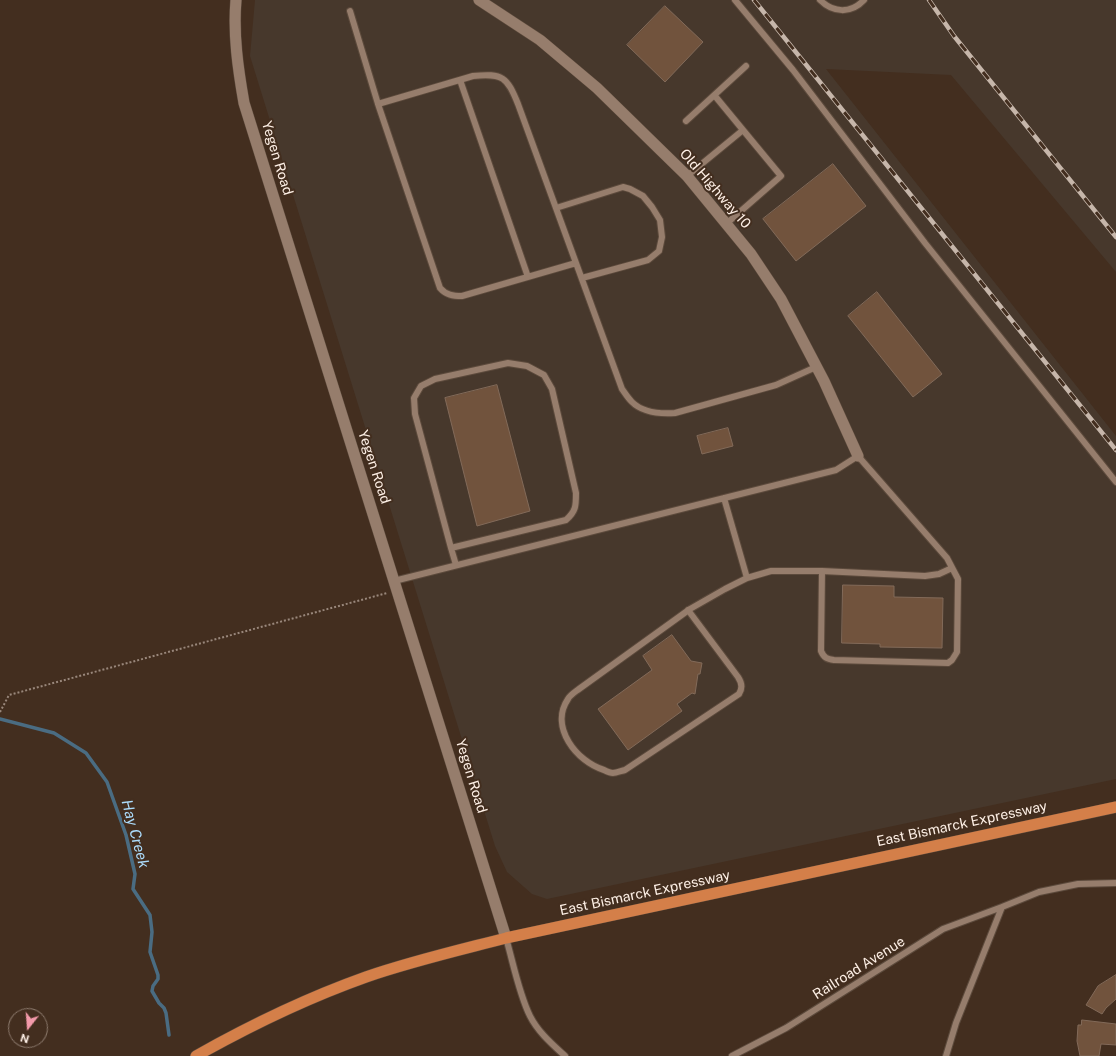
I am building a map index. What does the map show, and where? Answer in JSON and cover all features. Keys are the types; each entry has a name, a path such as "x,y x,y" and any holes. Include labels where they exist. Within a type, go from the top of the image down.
{"main road":[{"name":"East Bismarck Expressway","path":"196,1056 269,1017 341,986 388,970 506,938 1116,807"}],"street":[{"name":"Yegen Road","path":"236,0 235,21 237,48 244,103 506,938"},
{"name":"Old Highway 10","path":"479,0 540,40 597,88 687,176 751,254 781,299 824,382 858,456"}],"lane":[{"path":"735,0 793,70 925,243 1116,482"},
{"path":"820,0 827,6 836,10 857,7 864,0"},
{"path":"350,10 378,104 440,288 447,294 462,296 576,263"},
{"path":"686,121 746,66"},
{"path":"378,104 473,76 486,74 496,76 510,85 622,389 632,402 642,409 659,414 675,413 776,384 816,367"},
{"path":"460,80 528,277"},
{"path":"715,96 782,176 726,224"},
{"path":"687,176 743,130"},
{"path":"556,208 623,187 630,188 643,196 660,220 662,237 659,251 648,260 582,278"},
{"path":"451,548 566,520 573,514 576,504 576,493 552,389 544,375 527,366 508,363 435,379 421,386 414,398 415,414 451,548 456,565"},
{"path":"396,585 456,565 836,470 858,456 947,558 958,579 957,652 952,660 948,662 828,659 821,651 822,571"},
{"path":"724,498 747,578"},
{"path":"688,610 738,677 742,687 739,694 625,770 612,773 597,768 583,760 567,740 562,727 563,711 568,699 579,688 688,610 725,588 747,578 771,572 822,571 925,576 945,572 952,568"},
{"name":"Railroad Avenue","path":"732,1056 786,1028 943,929 1002,908 1039,892 1078,884 1116,883"},
{"path":"946,1056 956,1023 1002,908"},
{"path":"506,938 522,995 530,1016 547,1039 565,1056"}],"path":[{"path":"0,712 9,695 396,585"}],"shaded area":[{"path":"255,0 1116,0 1116,272 951,75 826,69 1116,436 1116,779 547,899 532,894 507,872 495,846 250,56"}],"building":[{"path":"665,6 703,42 665,82 627,45"},
{"path":"833,164 866,206 796,261 763,219"},
{"path":"877,292 942,374 913,397 848,316"},
{"path":"497,385 530,511 477,526 445,398"},
{"path":"728,428 733,446 702,454 697,436"},
{"path":"843,585 894,586 894,597 943,598 942,648 880,647 880,644 842,643"},
{"path":"672,635 691,661 702,663 700,674 698,674 695,694 692,693 677,704 682,711 628,750 598,709 652,670 643,656"},
{"path":"1116,975 1116,999 1102,1014 1086,1005 1098,986"},
{"path":"1082,1020 1116,1024 1116,1045 1101,1044 1099,1056 1080,1056 1077,1041 1078,1025 1081,1025"}],"waterway":[{"name":"Hay Creek","path":"0,719 54,733 86,753 107,782 126,835 135,874 133,889 150,915 152,932 150,952 158,975 158,979 153,986 152,991 166,1013 169,1035"}],"railway":[{"path":"754,0 1116,450"},
{"path":"929,0 954,36 1116,237"}]}
